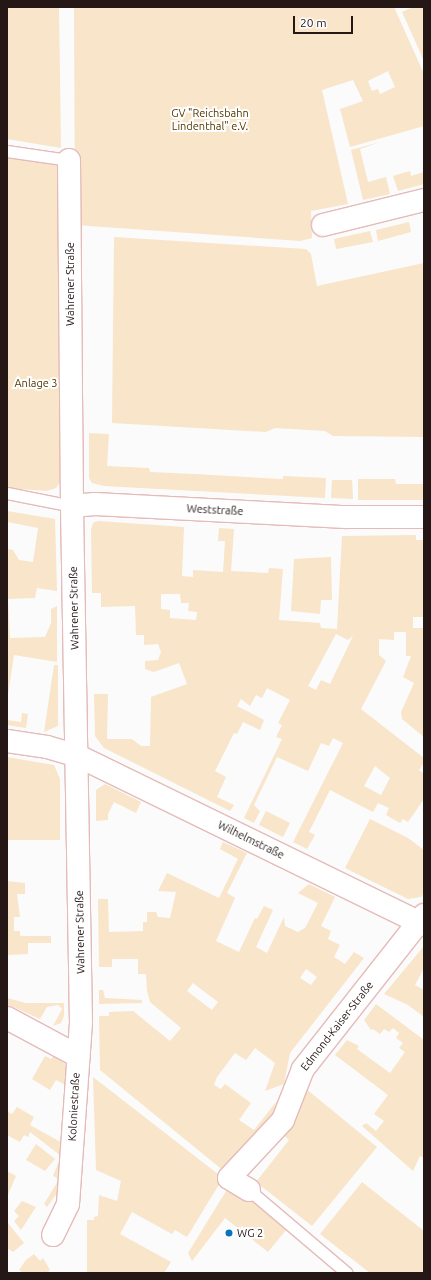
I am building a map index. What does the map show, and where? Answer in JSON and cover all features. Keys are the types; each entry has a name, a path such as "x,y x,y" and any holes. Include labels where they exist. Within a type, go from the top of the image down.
{"street":[{"name":"Wahrener Straße","path":"68,160 72,506 82,1023 78,1056"},
{"path":"323,225 424,200"},
{"name":"Weststraße","path":"72,506 95,504 346,517 424,517"},
{"name":"Wilhelmstraße","path":"7,741 47,747 78,756 422,920"},
{"name":"Edmond-Kaiser-Straße","path":"249,1190 229,1178 283,1120 303,1069 422,920"},
{"path":"7,1018 78,1056"},
{"name":"Koloniestraße","path":"53,1235 68,1204 78,1056"}],"lane":[{"path":"7,151 68,160"},
{"name":"Weststraße","path":"7,493 72,506"},
{"path":"249,1190 348,1273"}],"green space":[{"path":"7,7 59,7 61,148 7,139"},
{"name":"GV \"Reichsbahn Lindenthal\" e.V.","path":"74,7 394,7 424,74 424,126 350,147 340,109 363,101 353,80 322,90 348,204 311,211 312,238 300,241 75,225","holes":["388,71 395,87 380,94 378,89 372,91 368,81"]},
{"path":"413,7 424,7 424,61 402,12"},
{"path":"380,142 360,149 368,182 386,177 390,194 363,200 351,150"},
{"name":"Anlage 3","path":"7,157 63,166 61,481 56,488 47,491 7,488"},
{"path":"410,171 411,176 424,172 424,184 398,191 393,176"},
{"path":"409,222 411,232 378,241 376,230"},
{"path":"370,231 373,242 336,249 334,239"},
{"path":"114,237 306,249 311,254 317,286 424,263 424,437 333,436 325,431 275,428 266,432 112,423"},
{"path":"89,433 109,434 107,466 149,468 150,472 280,479 283,479 283,476 326,478 325,498 104,486 92,483 89,478"},
{"path":"358,479 395,479 396,484 424,484 424,500 358,500"},
{"path":"332,480 352,480 353,499 331,498"},
{"path":"7,511 55,519 57,591 37,588 35,598 8,599 10,638 45,637 51,623 51,609 57,606 57,662 14,655 7,702 7,549 13,550 19,560 33,562 38,528 7,522"},
{"path":"98,521 184,527 182,576 193,577 193,570 223,572 225,541 218,541 219,528 234,529 231,571 268,573 269,568 283,569 279,620 320,623 321,628 337,629 342,536 416,535 416,540 424,540 424,617 413,617 413,628 424,628 424,737 402,719 401,712 414,683 403,677 411,656 406,656 406,632 394,632 394,640 379,639 379,655 386,661 361,709 424,758 424,763 419,770 424,774 424,799 408,822 403,819 400,823 386,815 389,808 378,803 373,812 330,790 309,832 315,835 307,849 293,842 343,743 333,738 329,746 321,743 308,771 277,757 254,805 260,811 254,823 244,818 282,739 276,737 282,725 278,723 290,700 267,688 262,698 256,695 250,706 241,699 237,706 264,720 260,730 243,722 237,734 234,733 215,771 226,777 217,797 234,805 230,811 104,748 95,736 94,694 108,694 107,739 132,739 141,746 150,746 151,697 187,684 179,663 154,672 145,669 145,661 158,660 161,652 158,644 144,645 144,635 136,635 135,606 101,607 101,593 92,593 91,530 93,523","holes":["161,594 180,594 181,603 189,603 188,611 197,612 196,620 170,618 170,610 161,609","336,634 348,640 353,636 330,684 321,680 316,690 308,686","375,766 390,778 381,795 364,786"]},
{"path":"331,557 332,600 321,600 320,614 291,611 294,559"},
{"path":"54,665 58,665 58,726 44,732"},
{"path":"22,713 28,714 26,728 7,725 7,720 21,722"},
{"path":"7,757 54,765 60,779 60,840 7,840"},
{"path":"105,784 141,802 136,813 114,802 108,814 108,820 96,821 96,790"},
{"path":"266,811 290,823 283,837 259,825"},
{"path":"370,819 408,838 424,850 424,893 421,897 408,899 345,868"},
{"path":"223,842 247,853 227,893 235,898 216,941 239,952 255,918 257,919 264,906 273,910 256,947 267,953 284,917 285,926 298,932 305,928 318,903 298,893 309,884 335,897 321,926 331,931 328,939 340,945 334,957 345,964 354,952 364,958 290,1053 284,1084 265,1091 275,1063 255,1048 246,1060 235,1053 217,1077 214,1085 221,1089 225,1084 251,1103 239,1120 254,1130 276,1102 275,1106 278,1099 282,1097 285,1104 225,1172 100,1070 99,1016 109,1016 109,1012 133,1011 170,1041 181,1028 150,1002 147,991 146,974 138,974 138,959 112,959 112,967 99,967 98,899 108,899 109,932 143,931 143,922 147,922 147,912 156,912 158,917 170,918 176,892 158,891 167,873 219,898 238,859 220,849","holes":["306,969 317,977 311,985 300,978","193,983 218,1002 212,1010 187,991"]},
{"path":"7,881 25,883 25,894 17,894 20,917 14,917 14,931 20,931 20,936 51,936 51,943 28,943 28,954 7,955"},
{"path":"424,946 424,968 415,985 424,990 424,1017 408,1005 384,994"},
{"path":"99,990 103,990 105,998 142,1000 142,1003 99,1004"},
{"path":"7,998 26,1003 64,1003 64,1016 61,1023 53,1026 62,1009 58,1005 47,1007 40,1019 7,1004"},
{"path":"376,1004 424,1040 424,1158 420,1156 413,1171 362,1126 366,1123 376,1131 384,1121 374,1114 388,1095 335,1055 347,1040 359,1046 357,1049 390,1073 405,1052 399,1048 403,1043 396,1038 399,1033 393,1028 389,1032 384,1029 380,1034 373,1029 371,1030 364,1020"},
{"path":"54,1055 69,1067 71,1088 56,1080 50,1090 32,1079 45,1056 51,1059"},
{"path":"93,1077 223,1178 187,1237 175,1230 172,1234 132,1212 120,1234 171,1262 164,1273 87,1273 87,1220 94,1220 94,1217 98,1216 99,1195 117,1201 121,1181 96,1170"},
{"path":"305,1088 377,1147 312,1226 256,1182 289,1140 280,1132"},
{"path":"17,1107 34,1117 30,1125 66,1145 61,1156 30,1132 28,1137 24,1135 20,1142 7,1135 7,1111 12,1114"},
{"path":"36,1144 55,1159 45,1171 26,1160"},
{"path":"59,1161 65,1166 65,1182 47,1207 44,1204 59,1179 53,1176"},
{"path":"7,1171 16,1176 7,1197"},
{"path":"362,1182 424,1231 424,1273 370,1273 320,1234"},
{"path":"231,1183 286,1230 268,1252 225,1218 192,1261 188,1253"},
{"path":"22,1201 36,1207 21,1230 14,1221 19,1216 14,1211"},
{"path":"7,1222 24,1243 13,1252 7,1248"},
{"path":"34,1254 40,1261 43,1258 50,1270 47,1273 24,1273 19,1270 26,1260"}],"place":[{"name":"WG 2","path":"229,1233"}]}
